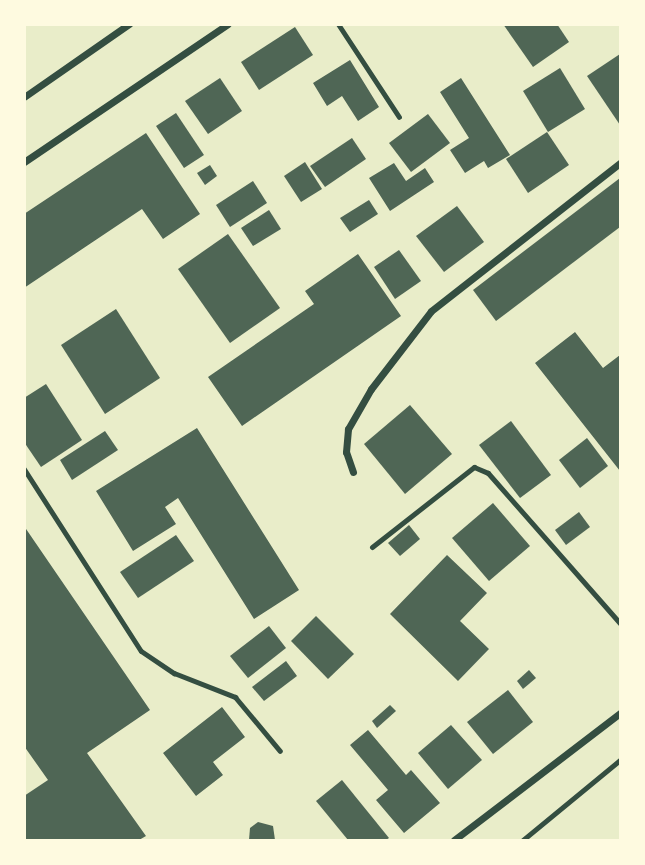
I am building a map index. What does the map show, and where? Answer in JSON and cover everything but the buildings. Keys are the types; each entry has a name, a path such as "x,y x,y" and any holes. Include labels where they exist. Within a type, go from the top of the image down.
{"street":[{"path":"24,97 129,24"},
{"path":"24,162 228,24"},
{"path":"354,472 346,452 348,429 371,389 431,311 621,163"},
{"path":"454,841 621,713"}],"lane":[{"path":"338,24 399,117"},
{"path":"372,547 474,467 488,473 621,624"},
{"path":"24,470 141,651 174,673 235,697 280,751"}],"path":[{"path":"523,841 621,760"}]}
